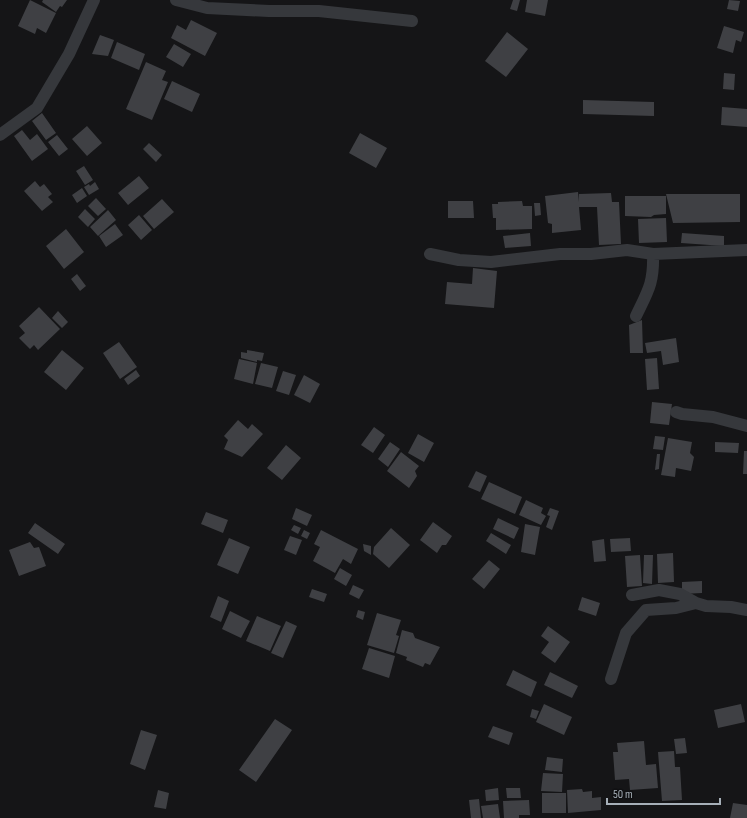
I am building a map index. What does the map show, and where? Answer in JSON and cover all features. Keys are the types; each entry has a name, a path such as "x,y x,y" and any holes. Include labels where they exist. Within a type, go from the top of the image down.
{"street":[{"path":"0,135 37,108 69,54 94,0"},
{"path":"176,0 207,8 269,11 320,11 412,21"},
{"path":"430,254 458,260 491,262 544,255 591,254 627,250 653,254 747,250"},
{"path":"636,316 650,288 653,271 653,254"},
{"path":"676,412 713,417 747,426"},
{"path":"632,595 659,590 680,594 696,603 713,607 731,607 747,610"},
{"path":"611,679 626,633 646,610 676,608 696,603"}],"building":[{"path":"30,0 56,13 46,33 37,28 35,34 18,26"},
{"path":"43,0 67,0 56,12 42,2"},
{"path":"513,0 520,0 517,11 510,9"},
{"path":"527,0 548,0 545,16 525,12"},
{"path":"729,0 740,1 738,11 727,9"},
{"path":"191,20 217,33 205,56 171,38 177,25 186,30"},
{"path":"724,26 744,32 741,42 736,40 733,53 717,48"},
{"path":"507,32 528,49 506,77 485,61"},
{"path":"100,35 114,40 108,56 92,54"},
{"path":"117,42 145,54 139,70 111,58"},
{"path":"174,44 191,54 183,67 166,57"},
{"path":"146,62 166,71 162,80 168,82 152,120 126,109"},
{"path":"724,73 735,74 734,90 723,89"},
{"path":"172,81 200,94 192,112 164,99"},
{"path":"583,100 654,102 654,116 583,114"},
{"path":"722,107 747,109 747,127 721,125"},
{"path":"42,113 56,133 46,140 32,121"},
{"path":"87,126 102,143 87,156 72,139"},
{"path":"22,130 30,140 37,134 48,149 32,161 14,136"},
{"path":"360,133 387,148 376,168 349,153"},
{"path":"57,135 68,149 59,156 48,142"},
{"path":"149,143 162,155 156,162 143,149"},
{"path":"84,166 93,180 85,185 76,171"},
{"path":"139,176 149,188 128,205 118,193"},
{"path":"35,181 40,187 44,184 52,194 48,197 53,202 42,211 24,191"},
{"path":"95,182 99,189 89,195 84,187 89,184 90,186"},
{"path":"82,188 87,196 77,203 72,195"},
{"path":"578,192 579,202 579,194 611,193 612,202 619,202 621,244 599,245 597,207 579,207 581,230 552,233 552,224 548,223 545,196"},
{"path":"666,194 740,194 740,222 673,223"},
{"path":"625,196 666,196 666,214 654,215 651,217 625,216"},
{"path":"96,198 106,209 98,216 88,206"},
{"path":"162,199 174,212 154,229 143,216"},
{"path":"448,201 473,201 474,218 448,218"},
{"path":"522,201 523,206 532,206 532,229 496,230 496,218 493,218 492,204 498,204 498,202"},
{"path":"534,203 540,203 541,215 535,216"},
{"path":"85,209 95,219 88,227 78,217"},
{"path":"108,210 116,220 98,236 90,227"},
{"path":"139,215 152,230 141,240 128,225"},
{"path":"666,218 667,242 639,243 638,219"},
{"path":"115,224 123,235 106,247 99,236"},
{"path":"66,229 84,252 64,269 46,246"},
{"path":"530,233 531,246 505,248 503,236"},
{"path":"682,233 724,236 724,246 681,243"},
{"path":"473,268 497,271 494,308 445,304 447,282 472,284"},
{"path":"77,274 86,286 80,291 71,279"},
{"path":"39,307 60,329 38,350 34,345 30,349 19,338 25,333 19,326"},
{"path":"58,311 68,322 62,328 52,318"},
{"path":"642,320 643,353 630,353 629,325"},
{"path":"676,338 679,362 663,365 661,351 647,353 645,343"},
{"path":"119,342 137,367 120,379 103,353"},
{"path":"62,350 84,368 66,390 44,372"},
{"path":"247,350 264,353 262,361 257,360 257,362 241,358 241,352 247,353"},
{"path":"657,358 659,389 647,390 645,359"},
{"path":"239,359 257,363 253,384 234,379"},
{"path":"261,363 278,367 272,388 255,384"},
{"path":"136,370 140,376 128,385 124,379"},
{"path":"283,371 296,375 289,395 276,391"},
{"path":"304,375 320,384 310,403 294,395"},
{"path":"652,402 672,404 669,425 650,423"},
{"path":"238,420 248,429 252,424 263,434 242,457 224,449 228,440 224,436"},
{"path":"374,427 385,435 373,453 361,445"},
{"path":"418,434 434,443 424,462 408,453"},
{"path":"655,436 665,437 663,450 653,449"},
{"path":"668,438 692,442 690,453 694,457 691,471 676,468 675,477 661,475"},
{"path":"390,442 400,449 388,467 378,459"},
{"path":"715,442 739,443 738,453 715,452"},
{"path":"286,445 301,458 282,480 267,468"},
{"path":"744,451 747,451 747,474 743,474"},
{"path":"401,452 419,466 415,471 417,476 409,488 387,471"},
{"path":"657,454 660,454 659,469 655,470"},
{"path":"476,471 487,476 480,492 468,487"},
{"path":"489,482 522,497 515,514 481,499"},
{"path":"526,500 543,508 541,513 546,516 541,525 519,515"},
{"path":"296,508 312,515 307,526 292,519"},
{"path":"550,508 559,511 552,530 546,527 550,516 547,515"},
{"path":"206,512 228,520 223,533 201,524"},
{"path":"498,518 519,528 514,539 493,529"},
{"path":"433,522 452,536 446,545 442,545 437,553 420,540"},
{"path":"35,523 65,544 58,554 28,533"},
{"path":"525,524 540,527 535,555 521,552"},
{"path":"294,525 301,528 298,534 291,530"},
{"path":"391,528 410,545 389,568 373,554 374,547"},
{"path":"304,530 310,533 307,539 301,536"},
{"path":"321,530 358,549 351,564 343,559 335,573 313,561 320,547 314,544"},
{"path":"491,533 511,545 506,554 486,541"},
{"path":"290,536 302,540 296,555 284,550"},
{"path":"229,538 250,547 238,574 217,565"},
{"path":"630,538 631,551 611,552 610,539"},
{"path":"604,539 606,561 594,562 592,541"},
{"path":"30,542 34,548 39,547 46,566 19,576 9,550"},
{"path":"363,544 371,546 371,555 364,551"},
{"path":"673,553 674,582 658,583 657,554"},
{"path":"640,555 642,586 627,587 625,556"},
{"path":"644,555 653,555 652,584 643,583"},
{"path":"489,560 500,569 484,589 472,579"},
{"path":"340,568 352,575 346,586 334,579"},
{"path":"702,581 702,593 682,594 682,582"},
{"path":"353,585 364,590 359,599 349,594"},
{"path":"312,589 327,594 324,602 309,597"},
{"path":"218,596 229,601 221,622 210,617"},
{"path":"582,597 600,603 596,616 578,610"},
{"path":"358,610 365,612 363,620 356,617"},
{"path":"230,611 250,621 241,638 222,629"},
{"path":"377,613 401,620 396,635 399,636 394,653 367,645"},
{"path":"257,616 281,626 270,651 246,641"},
{"path":"286,621 297,626 283,658 271,653"},
{"path":"548,626 570,642 555,663 541,653 549,642 541,636"},
{"path":"402,630 413,633 415,638 440,647 430,665 425,663 423,667 406,660 407,657 396,653"},
{"path":"369,648 395,656 389,678 362,669"},
{"path":"513,670 537,682 531,697 506,685"},
{"path":"550,672 578,686 572,698 544,685"},
{"path":"544,704 572,717 564,735 536,722"},
{"path":"741,704 745,722 718,728 714,710"},
{"path":"532,709 539,711 536,719 530,717"},
{"path":"275,719 292,730 256,782 239,770"},
{"path":"493,726 513,733 509,745 488,737"},
{"path":"141,730 157,735 145,770 130,764"},
{"path":"685,738 687,753 676,754 674,739"},
{"path":"644,741 646,765 656,764 658,788 630,790 629,779 615,780 613,752 618,752 617,743"},
{"path":"674,751 675,767 680,767 682,800 662,801 658,752"},
{"path":"547,757 563,759 562,772 545,770"},
{"path":"543,773 563,774 562,792 541,791"},
{"path":"498,788 499,800 486,801 485,790"},
{"path":"506,788 520,788 521,798 507,798"},
{"path":"582,789 583,792 592,791 592,798 601,797 601,810 568,813 567,790"},
{"path":"158,790 169,793 166,809 154,807"},
{"path":"542,793 566,793 566,813 542,813"},
{"path":"479,799 481,818 471,818 469,800"},
{"path":"529,800 530,815 519,815 519,818 504,818 503,801"},
{"path":"733,803 747,805 747,818 730,818"},
{"path":"498,804 500,818 483,818 481,806"}]}
